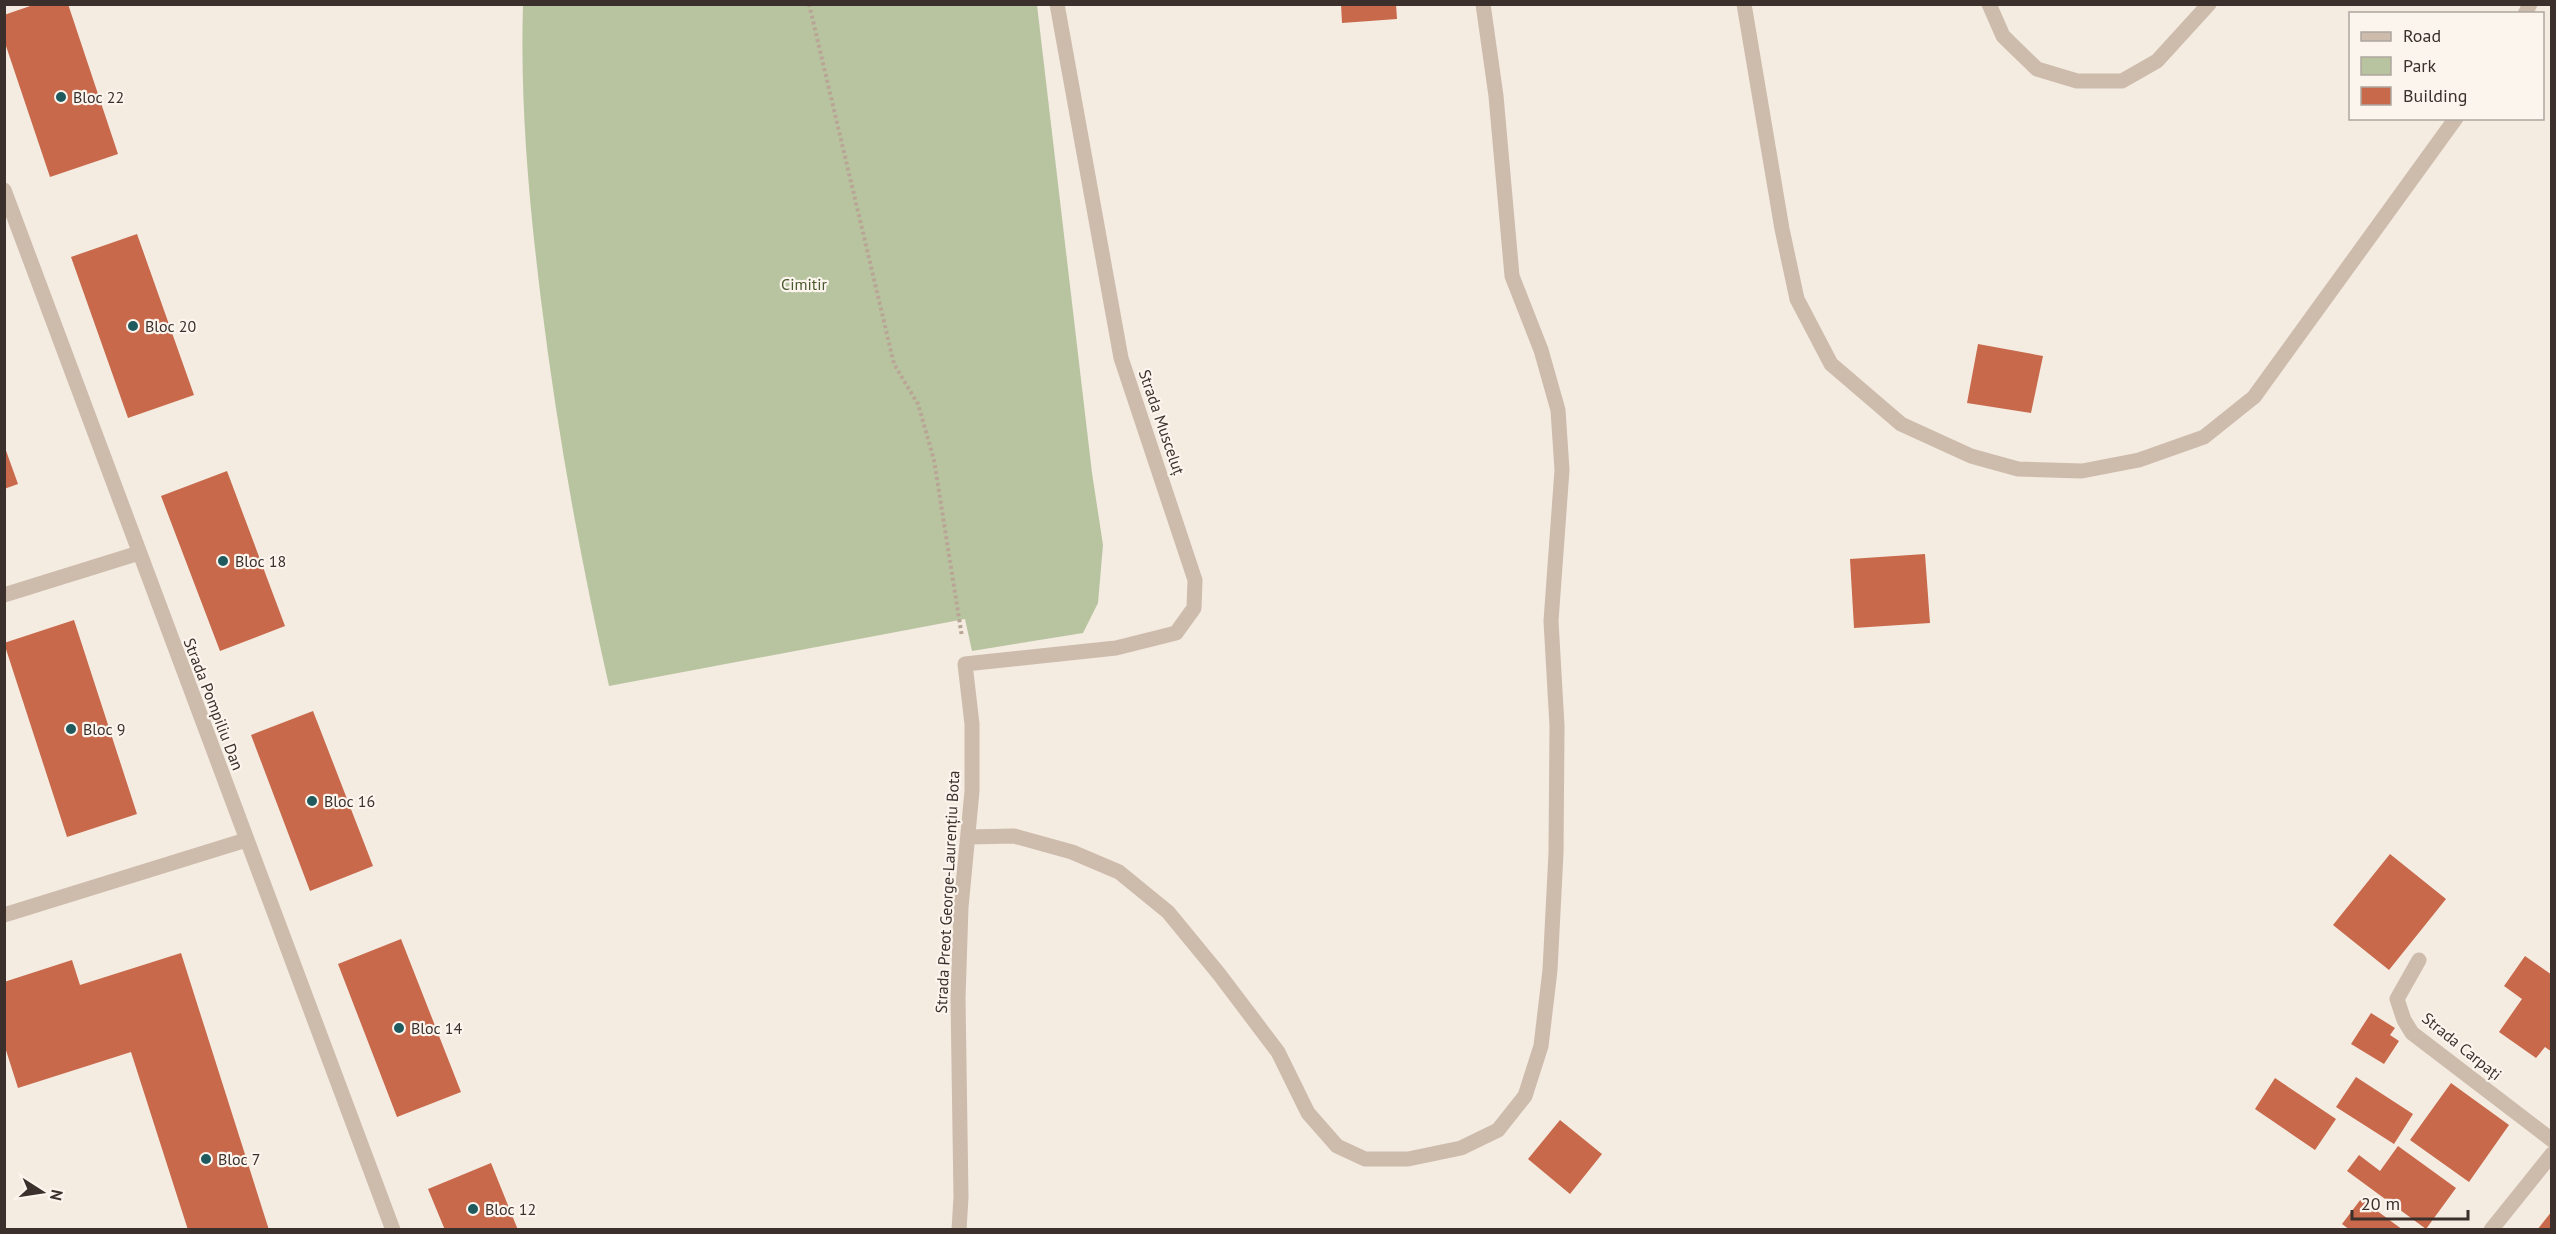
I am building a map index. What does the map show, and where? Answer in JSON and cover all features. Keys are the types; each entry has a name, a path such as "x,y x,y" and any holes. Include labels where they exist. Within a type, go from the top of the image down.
{"street":[{"name":"Strada Musceluț","path":"965,664 1116,648 1176,633 1194,608 1195,580 1121,358 1057,4"},
{"path":"968,837 1014,836 1072,852 1119,872 1168,912 1220,974 1278,1052 1308,1113 1337,1146 1365,1159 1408,1159 1461,1148 1498,1130 1525,1096 1541,1046 1550,970 1556,853 1557,726 1551,621 1562,470 1558,410 1541,350 1512,276 1496,96 1483,4"},
{"path":"1744,4 1782,229 1797,300 1831,364 1901,424 1971,456 2018,470 2082,471 2139,459 2204,437 2254,397 2455,120"},
{"path":"1989,4 2003,36 2037,69 2077,81 2122,81 2157,61 2209,4"},
{"name":"Strada Pompiliu Dan","path":"4,190 393,1230"},
{"path":"4,595 139,553"},
{"name":"Strada Preot George-Laurențiu Bota","path":"959,1230 961,1197 958,999 961,907 972,791 972,724 965,664"},
{"path":"4,915 246,840"},
{"name":"Strada Carpați","path":"2419,960 2397,999 2404,1020 2412,1033 2552,1140"},
{"path":"2491,1230 2552,1154"}],"path":[{"path":"809,4 894,364 918,404 934,460 948,537 965,664"}],"green space":[{"name":"Cimitir","path":"523,5 1037,5 1092,473 1103,545 1098,603 1083,633 972,651 965,619 609,686 570,494 541,300 526,152"}],"building":[{"name":"Bloc 22","path":"36,4 68,4 118,154 50,177 4,40 4,15"},
{"path":"1341,4 1396,4 1397,19 1342,23"},
{"name":"Bloc 20","path":"137,234 194,395 128,418 71,257"},
{"path":"1978,344 2043,356 2031,413 1967,403"},
{"path":"4,445 18,484 4,489"},
{"name":"Bloc 18","path":"227,471 285,626 220,651 161,496"},
{"path":"1925,554 1930,623 1854,628 1850,559"},
{"name":"Bloc 9","path":"74,620 137,814 67,837 4,643"},
{"name":"Bloc 16","path":"313,711 373,866 310,891 251,735"},
{"path":"2390,854 2446,899 2389,970 2333,925"},
{"name":"Bloc 14","path":"401,939 461,1092 397,1117 338,964"},
{"name":"Bloc 7","path":"181,953 269,1230 188,1230 131,1052 18,1088 4,1044 4,982 72,960 80,985"},
{"path":"2525,956 2552,975 2552,1052 2545,1047 2536,1058 2499,1032 2522,999 2504,986"},
{"path":"2371,1013 2395,1028 2390,1035 2399,1041 2384,1064 2351,1044"},
{"path":"2356,1077 2413,1114 2394,1144 2336,1107"},
{"path":"2275,1078 2336,1119 2315,1150 2255,1109"},
{"path":"2451,1083 2509,1125 2469,1182 2410,1140"},
{"path":"1560,1120 1602,1154 1570,1194 1528,1159"},
{"path":"2398,1146 2456,1188 2426,1229 2347,1171 2359,1155 2380,1171"},
{"name":"Bloc 12","path":"491,1163 518,1230 445,1230 428,1189"},
{"path":"2361,1199 2403,1230 2350,1230 2342,1224"},
{"path":"2552,1211 2552,1230 2537,1230"}],"place":[{"name":"Bloc 22","path":"61,97"},
{"name":"Bloc 20","path":"133,326"},
{"name":"Bloc 18","path":"223,561"},
{"name":"Bloc 9","path":"71,729"},
{"name":"Bloc 16","path":"312,801"},
{"name":"Bloc 14","path":"399,1028"},
{"name":"Bloc 7","path":"206,1159"},
{"name":"Bloc 12","path":"473,1209"}]}
